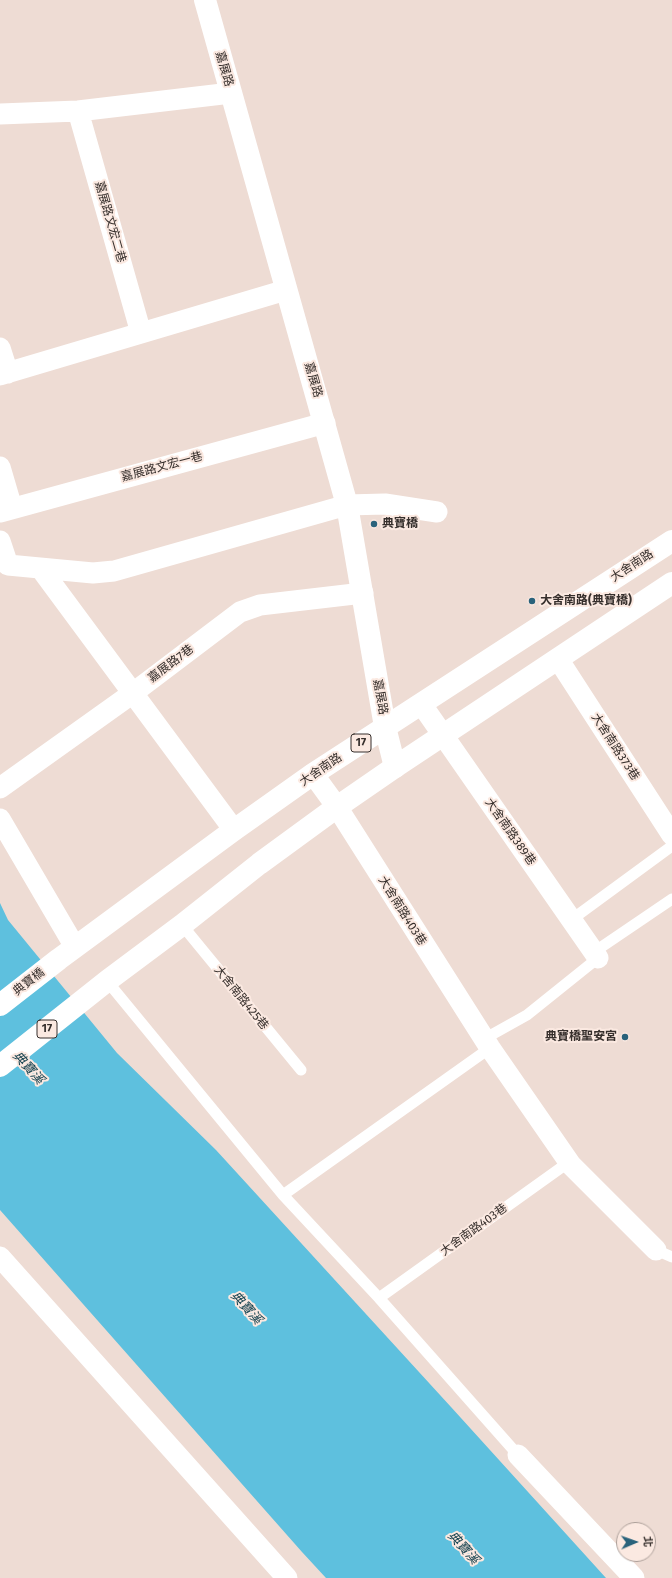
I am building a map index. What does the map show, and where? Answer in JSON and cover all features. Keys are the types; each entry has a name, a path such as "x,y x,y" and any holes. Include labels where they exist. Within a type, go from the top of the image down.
{"main road":[{"name":"嘉展路","path":"205,0 347,505 385,727 395,767"},
{"name":"大舍南路","path":"67,953 313,774 385,727 422,705 672,541"},
{"name":"17","path":"0,1066 259,864 337,807 672,583"},
{"name":"典寶橋","path":"0,1005 67,953"}],"street":[{"path":"0,114 78,111 231,93"},
{"name":"嘉展路文宏二巷","path":"78,111 141,332"},
{"path":"0,348 4,374 286,290"},
{"name":"嘉展路文宏一巷","path":"6,510 325,423"},
{"path":"0,467 6,510"},
{"path":"0,541 8,565 93,573 114,571 347,505 385,504 438,512"},
{"path":"41,569 234,830"},
{"name":"嘉展路7巷","path":"0,788 134,693 240,612 260,605 363,593"},
{"name":"大舍南路373巷","path":"558,659 672,835"},
{"name":"大舍南路389巷","path":"422,705 596,955"},
{"name":"大舍南路403巷","path":"313,774 337,807 487,1044 569,1162 664,1254"},
{"path":"0,819 67,953"},
{"path":"0,1257 287,1578"},
{"path":"518,1455 634,1578"}],"lane":[{"path":"571,920 672,846"},
{"path":"283,1195 527,1015 596,955 672,899"},
{"name":"大舍南路425巷","path":"182,925 301,1070"},
{"path":"100,987 283,1195 379,1298 518,1455"},
{"name":"大舍南路403巷","path":"379,1298 569,1162"}],"water":[{"name":"典寶溪","path":"0,903 8,920 117,1053 216,1150 606,1578 326,1578 302,1552 0,1210"}],"place":[{"name":"典寶橋","path":"374,524"},
{"name":"大舍南路(典寶橋)","path":"532,601"},
{"name":"典寶橋聖安宮","path":"625,1037"}]}
